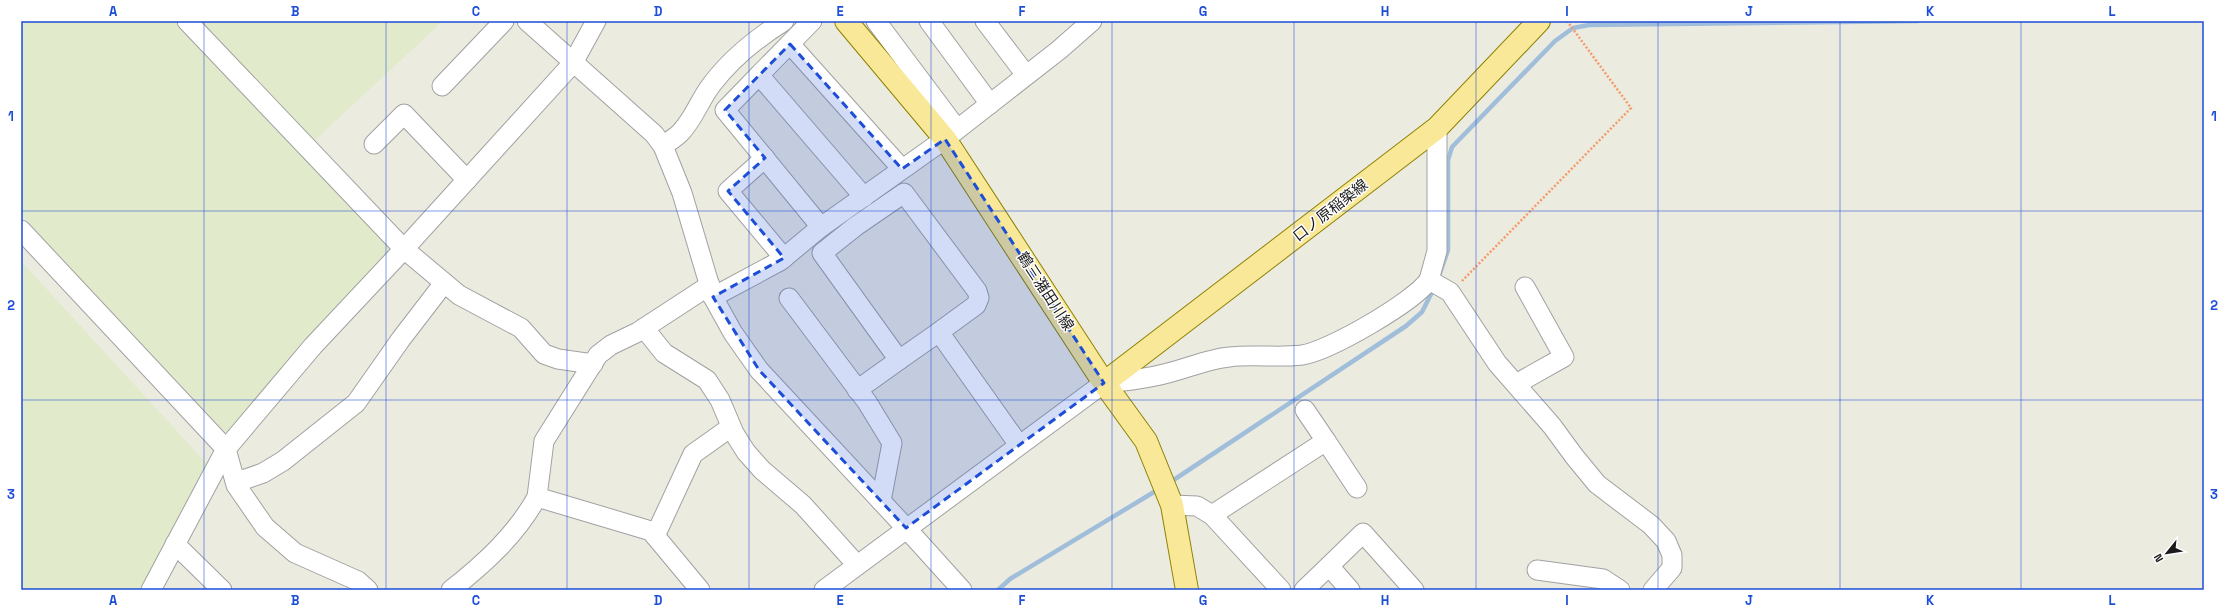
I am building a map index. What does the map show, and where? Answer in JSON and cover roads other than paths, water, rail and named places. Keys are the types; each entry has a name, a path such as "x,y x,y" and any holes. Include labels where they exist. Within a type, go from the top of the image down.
{"main road":[{"name":"鶴三潴田川線","path":"846,21 951,134 1104,383 1146,441 1172,505 1187,590"},
{"name":"口ノ原稲築線","path":"1104,383 1437,128 1539,21"}],"street":[{"path":"187,21 404,249 444,283 459,295 521,328 544,354 558,359 593,364"},
{"path":"442,86 504,21"},
{"path":"527,21 654,134 663,146 682,193 712,291 733,333 759,370 962,590"},
{"path":"150,590 226,449 313,346 404,249 573,63 596,21"},
{"path":"663,146 680,134 688,124 700,99 731,64 756,41 784,21"},
{"path":"812,21 725,110 821,227"},
{"path":"876,21 951,134"},
{"path":"929,21 990,104"},
{"path":"985,21 1026,75"},
{"path":"451,590 471,574 510,536 526,516 536,497 544,441 598,355 611,345 712,291 784,258 821,227 951,134 990,104 1092,21"},
{"path":"790,44 902,169"},
{"path":"759,75 864,197"},
{"path":"374,144 404,114 467,180"},
{"path":"824,590 1104,383 1142,379 1229,357 1304,355 1326,347 1351,334 1423,289 1429,280 1437,252 1437,128"},
{"path":"765,158 728,191 784,258"},
{"path":"857,390 939,332 976,305 979,298 977,291 904,193 856,226 822,253 899,360"},
{"path":"21,230 226,449 235,480 265,527 295,552 358,581 368,590"},
{"path":"1429,280 1450,292 1497,363 1516,384 1597,484 1651,525 1666,542 1672,555 1672,568 1653,590"},
{"path":"235,480 246,479 263,473 283,461 356,403 401,339 444,283"},
{"path":"1516,384 1564,357 1525,287"},
{"path":"789,298 857,390 892,443 881,501"},
{"path":"644,328 664,353 707,380 720,400 731,427 752,458 803,505 857,565"},
{"path":"939,332 1019,445"},
{"path":"1305,410 1357,488"},
{"path":"655,536 693,454 731,427"},
{"path":"1212,515 1326,441"},
{"path":"536,497 651,531 700,590"},
{"path":"1172,505 1197,506 1212,515 1281,590"},
{"path":"1304,590 1363,532 1414,590"},
{"path":"175,544 222,590"},
{"path":"1329,566 1350,590"},
{"path":"1537,570 1586,584 1603,579 1620,590"}],"waterway":[{"path":"1439,276 1448,250 1448,160 1452,147 1555,41 1573,28 1589,25 1918,21"},
{"path":"1169,483 1406,326 1422,312 1434,288"},
{"path":"998,590 1010,579 1159,489"}]}
